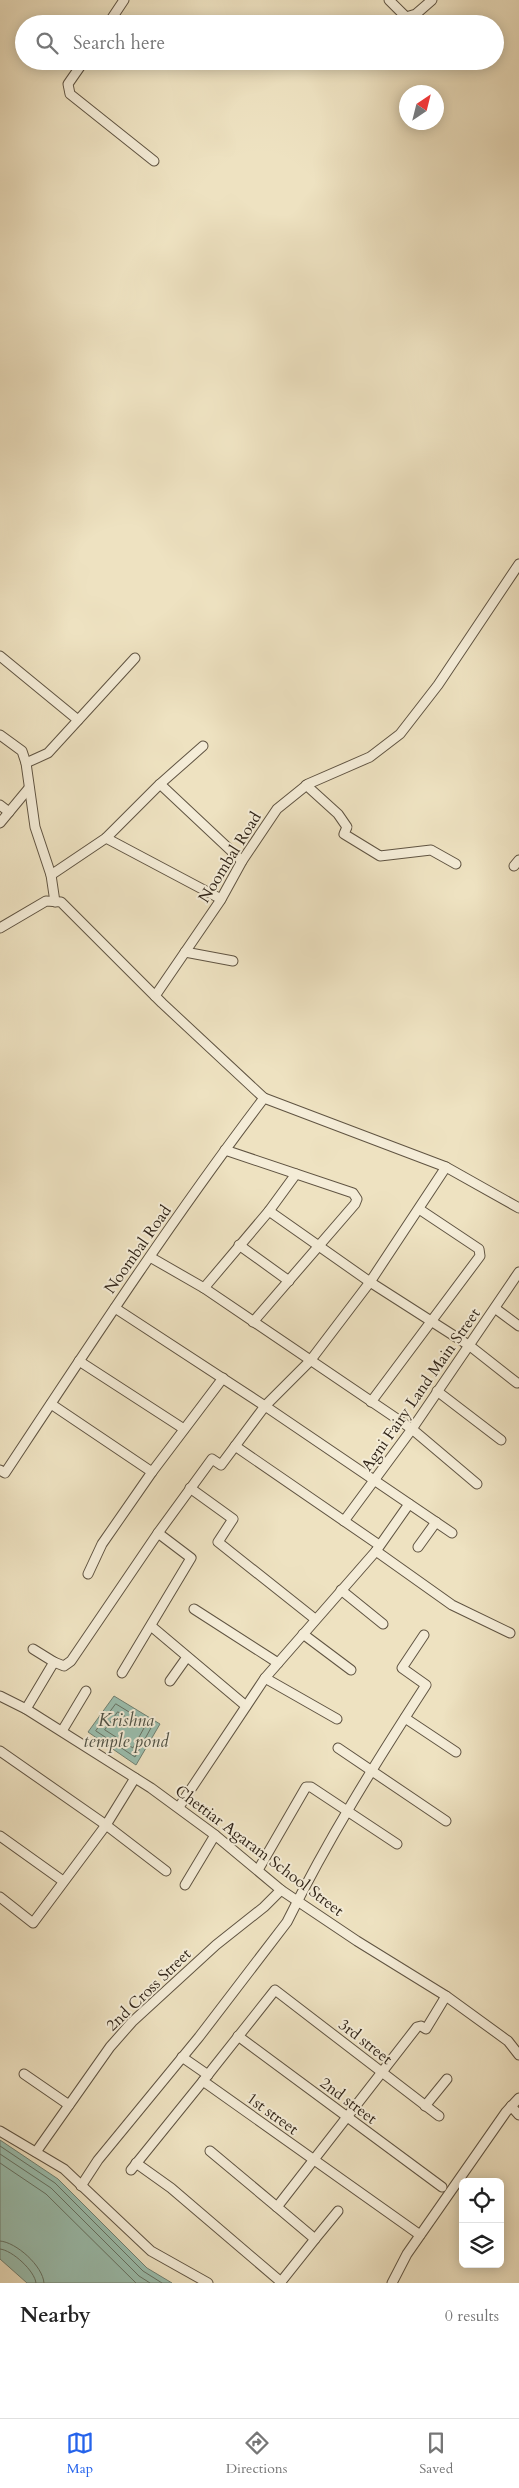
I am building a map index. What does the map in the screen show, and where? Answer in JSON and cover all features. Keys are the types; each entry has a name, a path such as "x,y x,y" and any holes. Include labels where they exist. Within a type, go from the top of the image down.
{"street":[{"path":"114,15 124,0"},
{"path":"389,0 403,15"},
{"path":"414,15 432,0"},
{"path":"78,70 68,84 70,94 154,161"},
{"name":"Noombal Road","path":"155,996 222,899 242,861 277,810 306,785 370,757 411,722 464,649 519,564"},
{"path":"0,656 78,720"},
{"path":"26,763 48,753 135,658"},
{"path":"0,735 22,751 26,763 35,827 51,875 55,902"},
{"path":"51,875 106,838 160,784 203,746"},
{"path":"160,784 242,861"},
{"path":"306,785 338,814 347,827 344,834 380,856 430,850 456,864"},
{"path":"0,823 30,788"},
{"path":"0,805 9,812"},
{"path":"106,838 222,899"},
{"path":"0,928 46,901 61,902 155,996 264,1098 446,1167 519,1208"},
{"path":"185,952 233,961"},
{"name":"Noombal Road","path":"0,1481 3,1472 51,1404 114,1308 225,1150 264,1098"},
{"path":"225,1150 352,1194 356,1199 355,1204 254,1322"},
{"path":"33,1649 64,1666 71,1661 158,1533 212,1459 221,1464 265,1406 310,1361 370,1282 446,1167"},
{"path":"204,1288 269,1211 296,1174"},
{"path":"371,1402 480,1256 479,1249 467,1239 419,1209"},
{"path":"269,1211 370,1282 470,1346 517,1383"},
{"path":"239,1245 289,1281"},
{"path":"150,1257 204,1288 412,1429 477,1484"},
{"name":"Agni Fairy Land Main Street","path":"344,1520 412,1429 496,1309 519,1272"},
{"path":"114,1308 223,1378 452,1533"},
{"path":"496,1309 519,1326"},
{"path":"79,1361 184,1429"},
{"path":"88,1574 102,1544 152,1472 223,1378"},
{"path":"437,1391 502,1440"},
{"path":"51,1404 152,1472"},
{"path":"235,1446 344,1520 452,1605 510,1633"},
{"path":"190,1488 233,1519 218,1542 315,1620"},
{"path":"179,1807 265,1678 378,1548 409,1504"},
{"path":"418,1546 436,1522"},
{"path":"122,1673 191,1558 158,1533"},
{"path":"341,1590 383,1624"},
{"path":"194,1609 278,1663"},
{"path":"151,1626 246,1706"},
{"path":"303,1634 351,1670"},
{"path":"81,2186 122,2129 182,2057 287,1922 296,1900 346,1810 426,1685 402,1668 424,1635"},
{"path":"170,1681 187,1657"},
{"path":"26,1709 54,1662"},
{"path":"265,1678 337,1719"},
{"path":"62,1731 86,1691"},
{"name":"Chettiar Agaram School Street","path":"0,1696 62,1731 179,1807 281,1890 446,1996 508,2041 519,2055"},
{"path":"405,1718 456,1752"},
{"path":"338,1748 446,1821"},
{"path":"0,1750 106,1825 166,1871"},
{"path":"0,1897 33,1923 106,1825 135,1778"},
{"path":"258,1870 306,1787 311,1787 397,1844"},
{"path":"185,1885 215,1835"},
{"path":"0,1836 63,1881"},
{"name":"2nd Cross Street","path":"36,2152 110,2047 132,2022 216,1945 264,1907 281,1890"},
{"name":"3rd street","path":"238,2036 275,1990 439,2116"},
{"path":"277,2207 417,2027 421,2026 426,2029 446,1996"},
{"path":"238,2036 134,2166 171,2188 280,2283 338,2211"},
{"name":"2nd street","path":"238,2036 442,2187"},
{"name":"1st street","path":"182,2057 206,2078 314,2161 420,2235"},
{"path":"24,2074 69,2105"},
{"path":"425,2106 447,2079"},
{"path":"392,2283 407,2254 420,2235 511,2106 519,2098"},
{"path":"511,2106 519,2115"},
{"path":"0,2131 64,2169 151,2251 208,2283"},
{"path":"210,2151 315,2239"}],"water":[{"name":"Krishna temple pond","path":"114,1696 160,1724 136,1765 88,1732"},
{"path":"0,2140 58,2179 147,2268 172,2283 27,2283 0,2259"}]}
